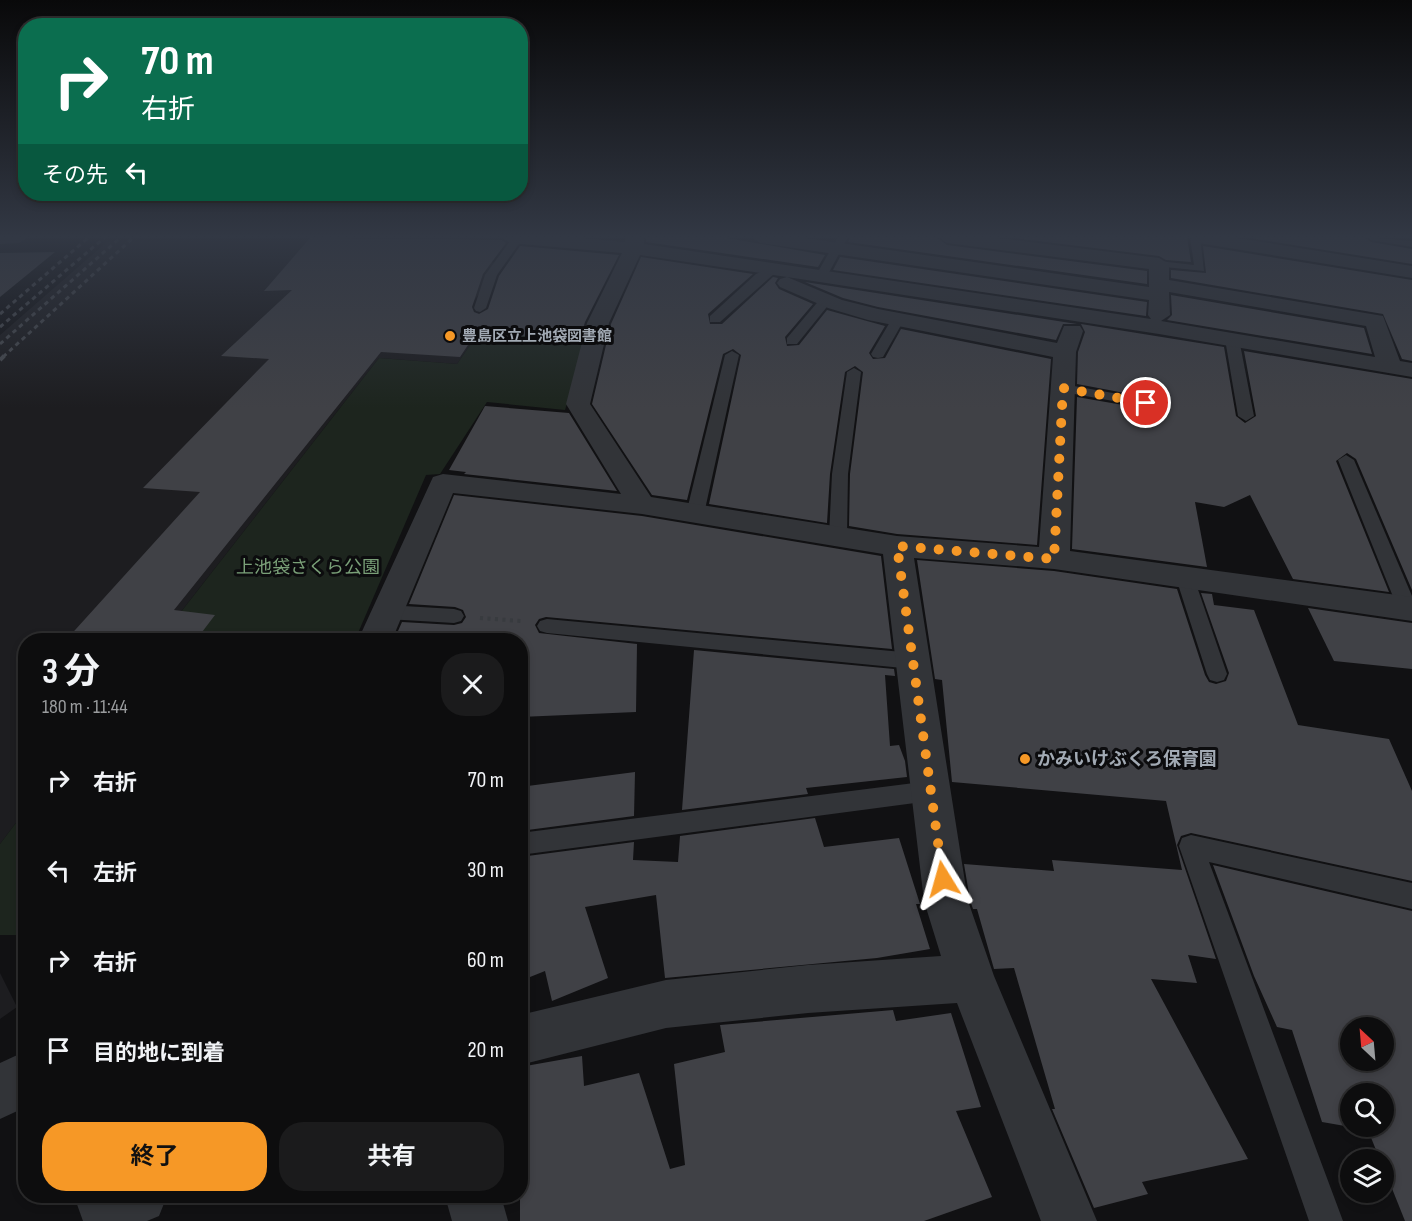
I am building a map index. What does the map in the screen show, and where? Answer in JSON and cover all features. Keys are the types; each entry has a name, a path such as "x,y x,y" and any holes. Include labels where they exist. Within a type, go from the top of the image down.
{"street":[{"path":"611,294 598,323 578,404 642,505"},
{"path":"814,294 826,300 898,320 1065,352"},
{"path":"932,294 1159,327 1412,370"},
{"path":"1159,294 1159,327"},
{"path":"1229,294 1375,321 1390,366"},
{"path":"1054,559 1065,352 1077,316"},
{"path":"378,633 443,483 642,505 897,546 1054,559 1410,609"},
{"path":"897,546 946,901 971,978 1069,1221"},
{"path":"528,1038 666,1004 808,989 971,978"},
{"path":"0,1093 18,1081"},
{"path":"475,1203 480,1221"}],"lane":[{"path":"480,308 485,294"},
{"path":"715,319 742,294"},
{"path":"792,341 826,300"},
{"path":"878,354 898,320"},
{"path":"1232,339 1246,416"},
{"path":"695,514 732,355"},
{"path":"838,536 840,474 854,372"},
{"path":"1063,388 1146,403"},
{"path":"1346,460 1410,609"},
{"path":"1185,578 1217,674"},
{"path":"387,612 454,616"},
{"path":"547,626 913,661"},
{"path":"528,843 930,791"},
{"path":"1326,1221 1191,846 1412,896"}],"path":[{"path":"454,616 537,622 547,626"}],"shaded area":[{"path":"47,294 479,294 465,312 491,315 457,364 379,358 164,633 18,633 18,820 0,844 0,335"},
{"path":"0,973 17,1007 0,1019"}],"green space":[{"name":"上池袋さくら公園","path":"491,315 540,318 526,341 585,345 565,410 487,402 440,474 426,475 358,633 164,633 379,358 457,364"},
{"path":"18,820 18,933 16,935 0,935 0,844"}],"building":[{"path":"288,294 476,294 472,307 474,312 479,314 488,309 493,294 599,294 585,322 579,343 478,330 460,357 381,352 174,610 215,615 201,633 72,633 200,492 143,488 269,359 221,356"},
{"path":"624,294 731,294 708,314 710,324 722,324 755,294 790,294 813,304 785,337 787,346 799,345 827,310 885,326 869,353 873,359 885,358 901,329 1051,359 1037,545 897,534 849,526 850,474 863,372 855,366 845,372 830,474 827,523 709,504 741,355 733,349 723,354 687,500 652,495 592,404 611,324"},
{"path":"833,294 883,294 1077,324 1063,324 1056,340 878,307"},
{"path":"996,294 1092,294 1147,302 1146,316"},
{"path":"1265,294 1412,294 1412,361 1402,359 1383,314"},
{"path":"1171,295 1364,328 1372,354 1167,320 1172,315"},
{"path":"1081,324 1224,347 1236,416 1245,423 1256,416 1244,351 1412,379 1412,590 1356,459 1347,453 1336,461 1389,592 1293,579 1250,495 1224,507 1195,502 1207,567 1072,549 1077,397 1146,409 1155,404 1146,397 1077,384 1078,352 1085,332"},
{"path":"485,406 569,413 617,491 464,474 466,472 449,470"},
{"path":"454,495 642,516 881,556 892,649 546,617 539,619 535,625 539,633 637,644 636,712 528,717 528,633 397,633 402,622 454,625 462,623 466,617 463,610 455,607 409,604"},
{"path":"917,560 1054,571 1177,589 1205,675 1209,682 1216,684 1226,681 1229,673 1201,593 1212,594 1214,605 1254,610 1298,725 1389,739 1412,791 1412,881 1191,833 1181,836 1177,845 1216,959 1188,955 1197,983 1151,979 1248,1159 1142,1182 1148,1194 1094,1208 1052,1109 1055,1109 1014,968 994,969 977,909 973,909 970,900 964,864 1054,871 1052,860 1182,870 1166,801 952,782 942,680 935,679"},
{"path":"1308,608 1412,623 1412,669 1334,661"},
{"path":"694,650 894,669 895,676 885,675 890,746 899,745 905,761 907,777 806,788 808,794 682,810"},
{"path":"635,772 634,816 528,830 528,786"},
{"path":"815,818 824,847 899,838 920,904 916,904 930,949 877,958 665,978 656,895 585,907 608,978 552,1001 545,971 528,978 528,856 634,842 633,860 678,862 680,836"},
{"path":"1213,865 1412,911 1412,1221 1405,1221 1394,1194 1394,1149 1376,1149 1371,1137 1394,1137 1394,1083 1340,1083 1340,1125 1322,1122 1292,1030 1277,1027 1254,976"},
{"path":"893,1010 896,1021 951,1013 981,1107 956,1111 992,1197 924,1221 520,1221 520,1203 528,1203 528,1066 582,1056 584,1086 639,1073 670,1169 685,1165 674,1064 725,1052 720,1025"}],"railway":[{"path":"0,314 23,294"},
{"path":"0,327 39,294"},
{"path":"0,344 57,294"},
{"path":"3,357 72,294"},
{"path":"0,360 3,357"}],"place":[{"name":"豊島区立上池袋図書館","path":"450,336"},
{"name":"かみいけぶくろ保育園","path":"1025,759"}],"route":[{"path":"943,879 897,546 1054,559 1063,388 1146,403"}]}
